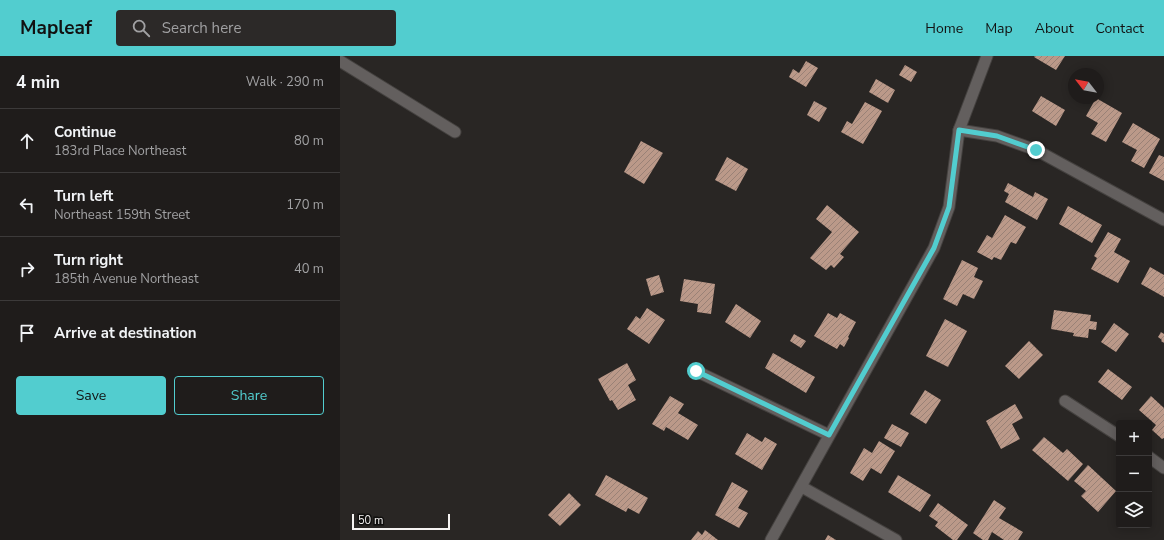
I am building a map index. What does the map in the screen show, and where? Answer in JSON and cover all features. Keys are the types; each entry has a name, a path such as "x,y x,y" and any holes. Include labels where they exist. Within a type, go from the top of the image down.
{"street":[{"path":"771,540 802,487 829,435 934,248 949,207 959,130 987,56"},
{"path":"340,62 455,132"},
{"path":"959,130 997,136 1036,150 1164,220"},
{"path":"696,371 829,435"},
{"path":"1065,401 1116,434"},
{"path":"1152,459 1164,468"},
{"path":"802,487 896,540"}],"building":[{"path":"1065,56 1056,70 1034,57"},
{"path":"806,61 818,68 806,87 789,77 793,69 799,73"},
{"path":"905,65 917,72 911,82 899,75"},
{"path":"876,79 895,90 888,103 869,92"},
{"path":"1041,96 1065,110 1056,126 1032,111"},
{"path":"814,101 827,108 819,122 807,115"},
{"path":"865,102 882,111 863,144 841,132 847,121 852,124"},
{"path":"1104,103 1122,113 1106,142 1091,134 1098,123 1086,116 1093,104 1104,104"},
{"path":"1133,123 1160,139 1144,168 1131,161 1137,150 1122,142"},
{"path":"641,141 663,153 644,184 624,172"},
{"path":"1159,155 1164,157 1164,181 1149,173"},
{"path":"727,157 748,169 736,191 715,180"},
{"path":"1008,183 1033,197 1035,192 1048,199 1037,220 1005,202 1009,194 1004,191"},
{"path":"827,205 859,232 840,254 844,257 834,268 831,265 826,270 810,258 832,232 816,219"},
{"path":"1068,206 1102,225 1092,243 1059,224"},
{"path":"1005,215 1026,227 1016,244 1011,242 1001,260 994,257 992,260 977,252 987,235 992,238"},
{"path":"1108,232 1121,239 1114,252 1130,261 1118,283 1091,269 1097,258 1094,256"},
{"path":"962,260 978,268 974,277 983,281 974,299 963,294 957,306 943,299"},
{"path":"1150,267 1164,275 1164,297 1141,284"},
{"path":"659,275 664,292 651,296 646,279"},
{"path":"684,279 715,284 711,314 697,312 698,304 680,301"},
{"path":"736,304 761,321 750,338 725,322"},
{"path":"647,308 665,320 649,344 627,329 636,316 640,319"},
{"path":"1054,310 1091,315 1090,321 1097,322 1096,330 1089,329 1088,338 1073,336 1074,333 1051,329"},
{"path":"828,313 837,318 840,313 856,322 844,347 840,344 837,349 814,336"},
{"path":"945,319 967,331 948,367 926,356"},
{"path":"1114,323 1129,334 1116,352 1101,342"},
{"path":"1161,332 1164,334 1164,343 1158,337"},
{"path":"794,334 806,341 801,348 790,341"},
{"path":"1029,341 1043,355 1019,379 1005,366"},
{"path":"773,353 815,377 806,393 765,368"},
{"path":"627,363 636,380 628,385 636,400 618,410 612,400 610,401 598,379"},
{"path":"1108,369 1132,387 1122,400 1098,382"},
{"path":"925,390 941,400 926,424 910,414"},
{"path":"670,396 684,404 678,413 698,425 688,440 666,427 664,431 652,424"},
{"path":"1151,396 1164,408 1164,438 1162,439 1152,430 1156,425 1139,410"},
{"path":"1015,404 1023,418 1012,424 1020,439 1001,449 986,421"},
{"path":"892,424 909,433 901,447 884,438"},
{"path":"747,433 762,442 765,437 777,444 762,470 735,454"},
{"path":"1044,437 1063,453 1067,449 1083,464 1068,481 1032,450"},
{"path":"879,441 895,451 881,474 871,468 863,481 850,473 864,448 872,453"},
{"path":"1088,465 1116,491 1098,512 1081,496 1086,491 1074,481"},
{"path":"606,475 648,498 639,514 628,508 626,512 595,495"},
{"path":"898,475 931,495 920,512 888,492"},
{"path":"732,482 748,491 738,508 748,513 739,528 715,515"},
{"path":"569,493 581,505 560,526 548,515"},
{"path":"994,500 1006,508 999,518 1023,532 1018,540 1004,540 992,532 988,540 983,540 973,533"},
{"path":"938,503 968,525 957,540 953,540 935,526 938,522 929,516"},
{"path":"705,530 718,540 691,540 698,531 702,535"},
{"path":"828,535 836,540 825,540"}],"route":[{"path":"696,371 829,435 934,248 949,207 959,130 997,136 1036,150"}]}
